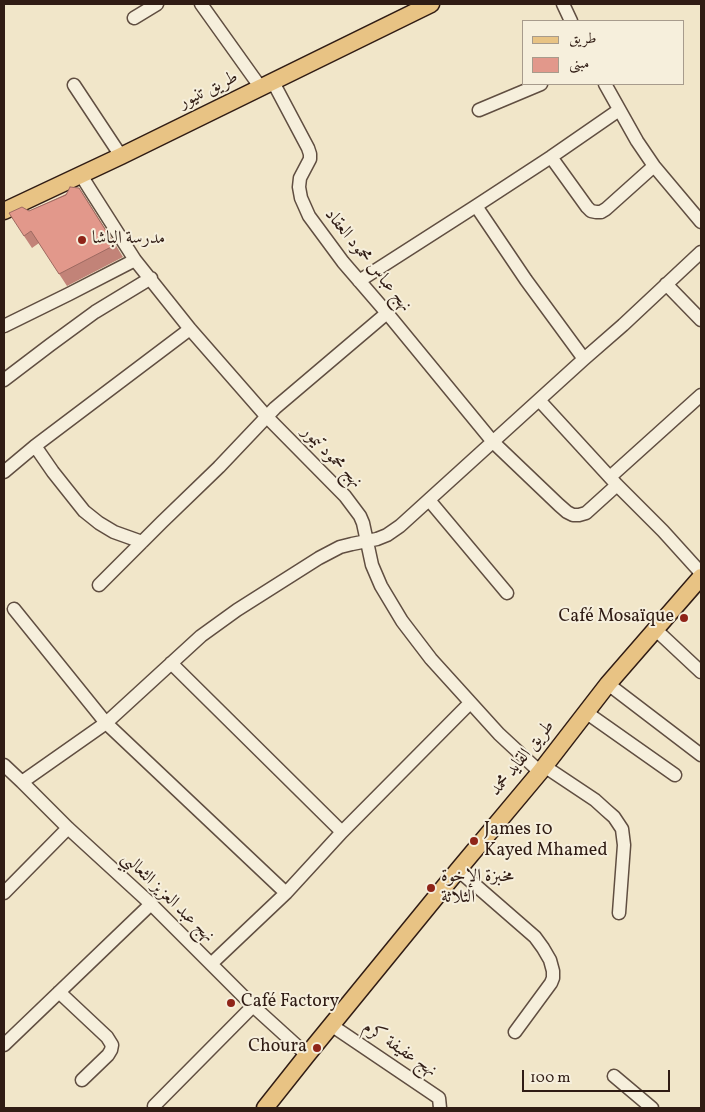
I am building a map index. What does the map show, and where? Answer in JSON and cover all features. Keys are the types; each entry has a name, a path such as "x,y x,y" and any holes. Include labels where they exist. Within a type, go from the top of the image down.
{"main road":[{"name":"طريق تنيور","path":"4,212 431,4"},
{"name":"طريق القايد محمد","path":"265,1108 542,769 608,684 701,577"}],"street":[{"path":"134,18 157,4"},
{"path":"563,4 571,20"},
{"name":"نهج عباس محمود العقاد","path":"203,5 267,85 308,148 310,160 300,178 299,187 301,198 309,216 343,262 493,442 567,512 579,515 586,513 613,481 701,395"},
{"path":"74,85 121,156"},
{"path":"479,110 538,85"},
{"path":"606,85 637,141 654,166 701,222"},
{"path":"359,281 476,206 619,110"},
{"path":"550,157 587,207 591,211 596,212 606,209 654,166"},
{"name":"نهج محمود تيمور","path":"81,175 135,260 190,329 267,417 345,496 362,520 372,564 381,586 402,621 431,659 499,734 542,769 600,805 614,816 622,829 624,845 619,913"},
{"path":"476,206 526,280 584,359"},
{"path":"22,782 106,723 201,636 237,610 278,583 340,547 377,539 400,526 701,252"},
{"path":"4,326 135,260"},
{"path":"4,380 96,312 151,278"},
{"path":"666,284 701,320"},
{"path":"100,585 219,467 286,397 386,313"},
{"path":"4,472 35,446 190,329"},
{"path":"539,400 701,573"},
{"path":"35,446 52,472 84,511 99,524 114,532 142,542"},
{"path":"430,500 507,593"},
{"path":"14,608 106,723 286,893"},
{"path":"655,629 701,672"},
{"path":"172,663 342,832"},
{"path":"608,684 701,756"},
{"path":"211,964 286,893 342,832 470,703"},
{"path":"586,713 675,774"},
{"name":"نهج عبد العزيز الثعالبي","path":"4,765 68,828 151,904 252,1006 307,1055"},
{"path":"4,893 68,828"},
{"path":"458,870 535,937 550,960 553,971 551,983 515,1032"},
{"path":"4,1045 151,904"},
{"path":"59,992 107,1037 112,1045 108,1055 82,1080"},
{"path":"154,1106 252,1006"},
{"name":"نهج عفيفة كرم","path":"331,1025 439,1098 440,1108"},
{"path":"614,1076 652,1108"}],"building":[{"path":"70,187 79,188 115,245 59,274 31,231 24,236 9,213 22,207 29,211 66,195"}],"place":[{"name":"مدرسة الباشا","path":"82,240"},
{"name":"Café Mosaïque","path":"684,618"},
{"name":"James 10 Kayed Mhamed","path":"474,841"},
{"name":"مخبزة الإخوة الثلاثة","path":"431,888"},
{"name":"Café Factory","path":"231,1003"},
{"name":"Choura","path":"317,1048"}]}
